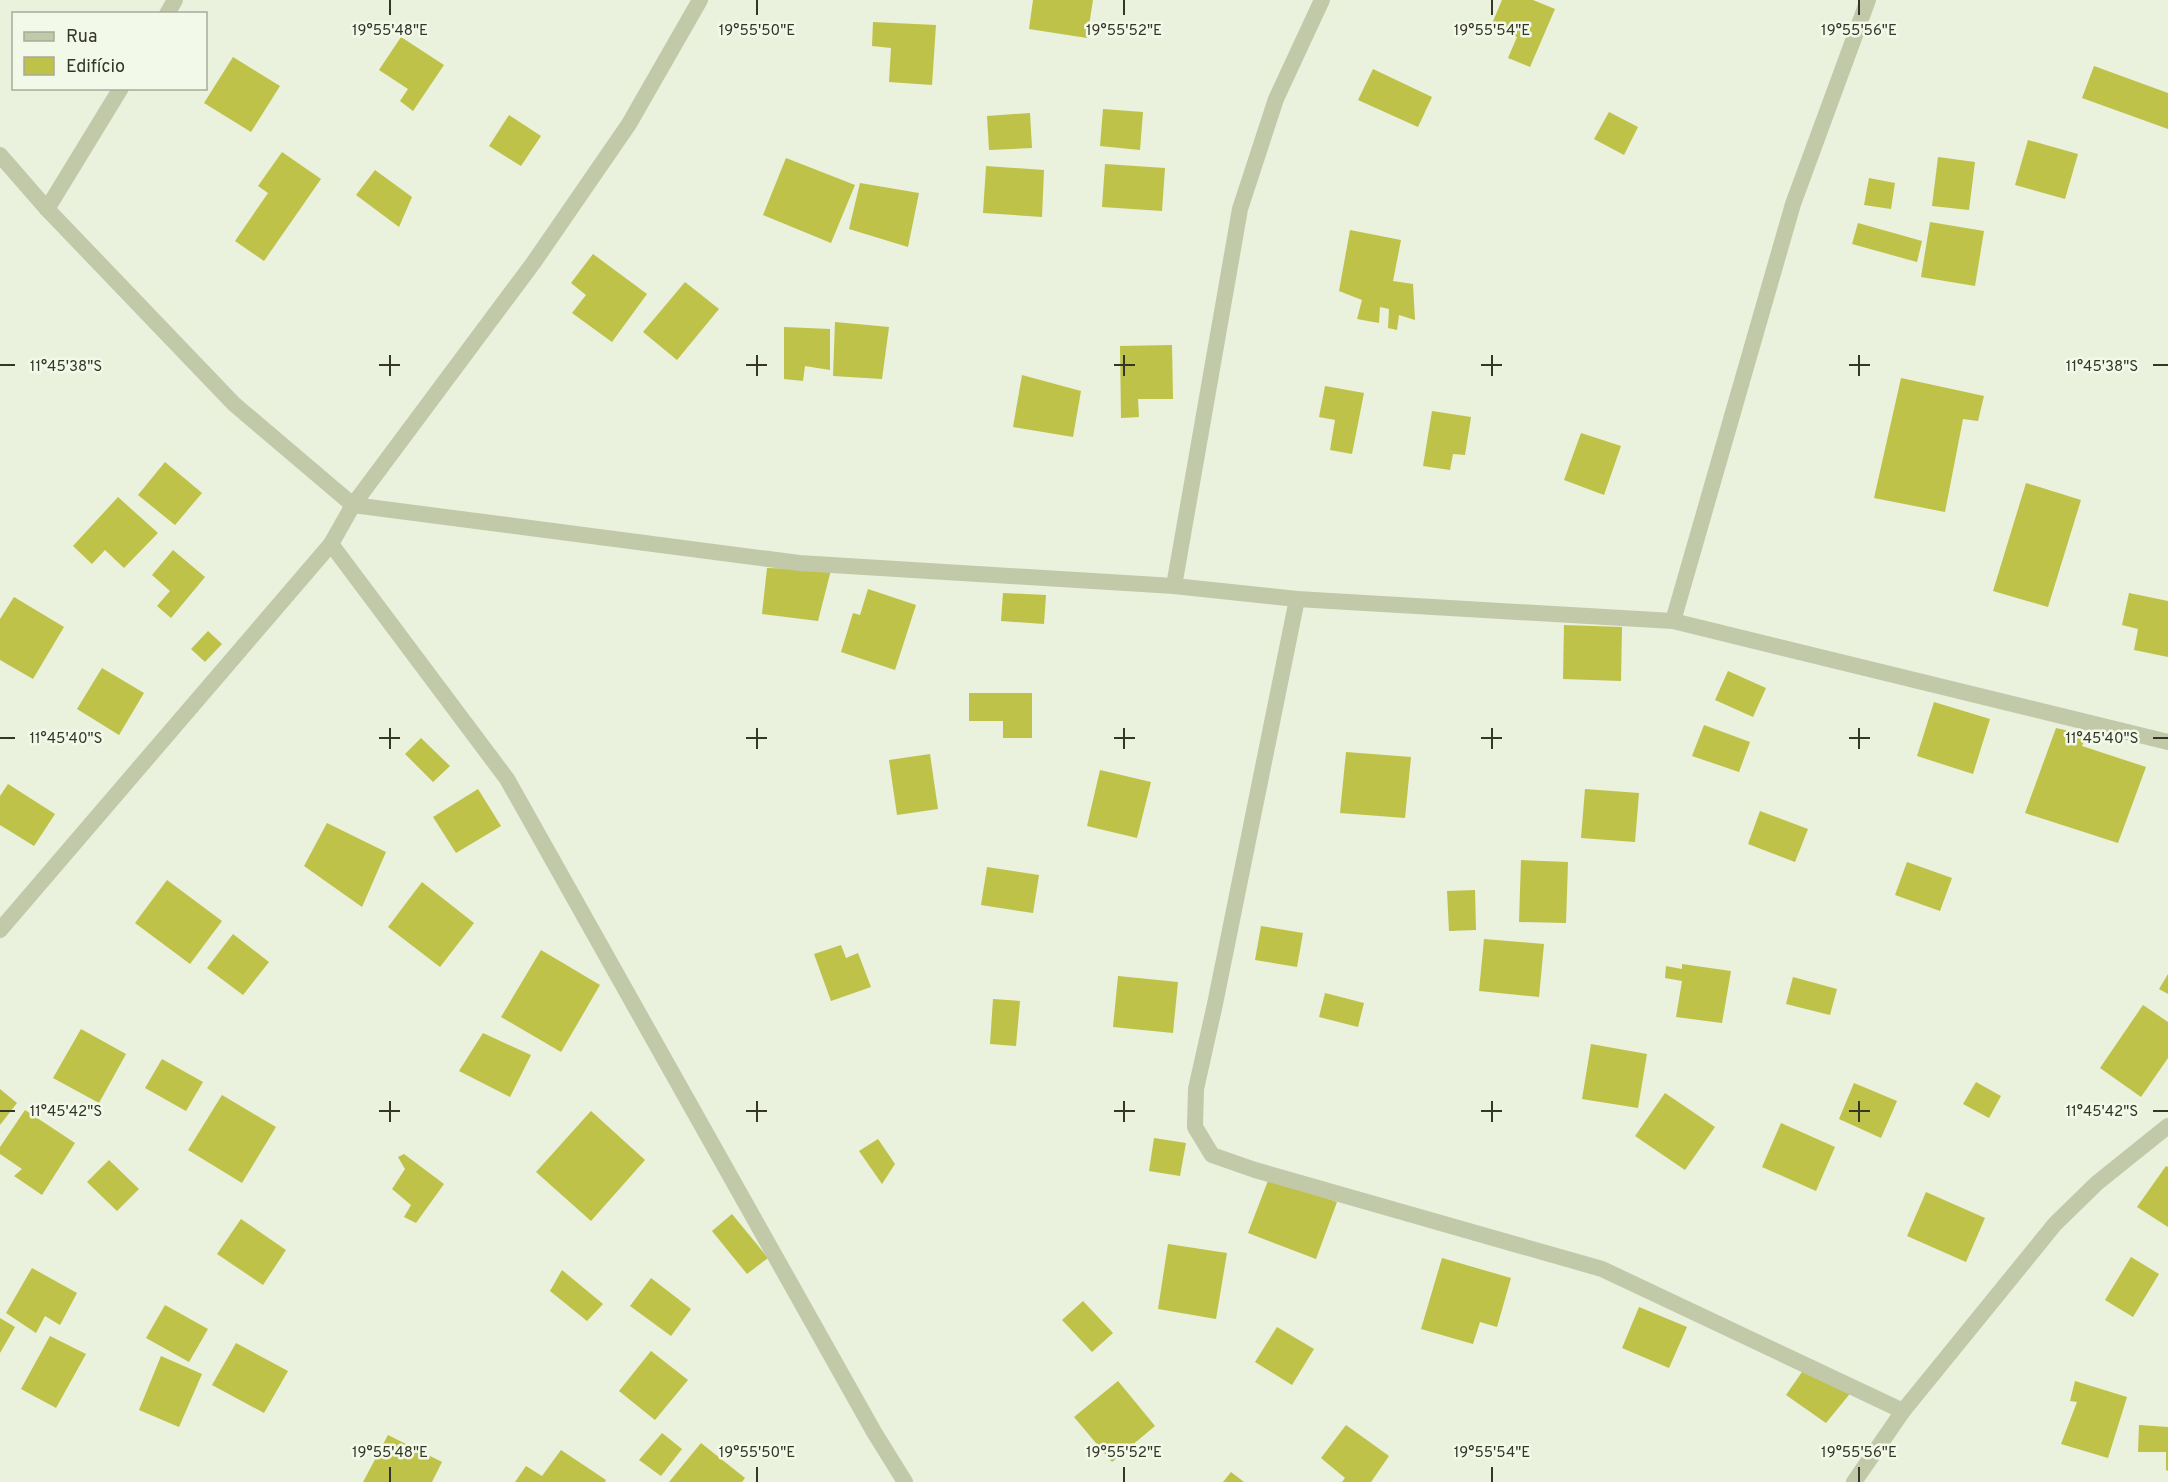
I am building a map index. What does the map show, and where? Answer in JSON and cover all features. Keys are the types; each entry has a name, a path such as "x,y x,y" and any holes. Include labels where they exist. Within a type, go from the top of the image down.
{"street":[{"path":"0,930 331,544 353,505 534,262 622,134 700,0"},
{"path":"1174,586 1240,209 1276,99 1322,0"},
{"path":"1673,621 1794,204 1868,0"},
{"path":"47,209 120,90"},
{"path":"0,155 47,209 234,404 353,505 799,563 1174,586 1297,598 1673,621 2168,742"},
{"path":"331,544 507,779 874,1432 905,1482"},
{"path":"1297,598 1196,1089 1195,1127 1212,1155 1255,1170 1602,1269 1903,1411"},
{"path":"1854,1482 1903,1411 2055,1224 2097,1183 2168,1125"}],"building":[{"path":"1033,0 1093,0 1087,38 1029,29"},
{"path":"1502,0 1533,0 1555,9 1530,67 1508,58 1517,37 1491,26"},
{"path":"873,22 936,25 932,85 889,82 891,48 872,46"},
{"path":"401,37 444,65 413,111 400,101 408,89 379,70"},
{"path":"233,57 280,86 251,132 204,103"},
{"path":"2094,66 2168,93 2168,129 2082,98"},
{"path":"1373,69 1432,97 1418,127 1358,100"},
{"path":"1103,109 1143,112 1140,150 1100,146"},
{"path":"1609,112 1638,127 1624,155 1594,139"},
{"path":"1030,113 1032,148 989,150 987,116"},
{"path":"509,115 541,136 521,166 489,146"},
{"path":"2028,140 2078,154 2065,199 2015,185"},
{"path":"282,152 321,179 264,261 235,241 268,193 258,186"},
{"path":"1938,157 1975,162 1969,210 1932,206"},
{"path":"786,158 855,185 831,243 763,215"},
{"path":"1105,164 1165,168 1162,211 1102,207"},
{"path":"986,166 1044,170 1042,217 983,213"},
{"path":"375,170 412,197 399,227 356,195"},
{"path":"1869,178 1895,183 1891,209 1864,205"},
{"path":"860,183 919,193 908,247 849,229"},
{"path":"1930,222 1984,231 1975,286 1921,277"},
{"path":"1858,223 1922,241 1917,262 1852,244"},
{"path":"1350,230 1401,240 1393,281 1413,284 1415,320 1399,315 1397,330 1388,328 1389,309 1380,307 1379,323 1357,319 1362,300 1339,291"},
{"path":"593,254 647,294 612,342 572,313 586,295 571,283"},
{"path":"685,282 719,309 677,360 643,332"},
{"path":"835,322 889,327 882,379 833,376"},
{"path":"784,327 830,329 830,370 805,366 803,381 784,379"},
{"path":"1172,345 1173,399 1138,399 1139,417 1121,418 1120,346"},
{"path":"1022,375 1081,391 1073,437 1013,427"},
{"path":"1901,378 1984,396 1978,421 1963,419 1945,512 1874,498"},
{"path":"1325,386 1364,393 1352,454 1330,450 1335,420 1319,417"},
{"path":"1432,411 1471,417 1465,455 1453,454 1450,470 1423,466"},
{"path":"1581,433 1621,446 1604,495 1564,480"},
{"path":"165,462 202,493 175,525 138,495"},
{"path":"2026,483 2081,500 2048,607 1993,591"},
{"path":"118,497 158,533 124,568 105,550 92,564 73,546"},
{"path":"173,550 205,577 171,618 157,606 170,591 152,575"},
{"path":"767,568 831,570 818,621 762,614"},
{"path":"868,589 916,605 895,670 841,652 853,613 860,615"},
{"path":"1003,593 1046,595 1044,624 1001,621"},
{"path":"2129,593 2168,601 2168,657 2134,650 2138,629 2122,625"},
{"path":"14,597 64,627 33,679 0,660 0,619"},
{"path":"1564,625 1622,627 1621,681 1563,679"},
{"path":"208,631 222,644 205,662 191,649"},
{"path":"102,668 144,693 119,735 77,709"},
{"path":"1728,671 1766,688 1753,717 1715,700"},
{"path":"969,693 1032,693 1032,738 1003,738 1003,721 969,721"},
{"path":"1934,702 1990,719 1973,774 1917,756"},
{"path":"1704,725 1750,742 1739,772 1692,756"},
{"path":"2056,728 2087,735 2082,746 2146,767 2118,843 2025,813"},
{"path":"421,738 450,766 433,782 405,754"},
{"path":"1346,752 1411,757 1405,818 1340,813"},
{"path":"930,754 938,809 897,815 889,760"},
{"path":"1100,770 1151,782 1137,838 1087,826"},
{"path":"8,784 55,814 34,846 0,825 0,796"},
{"path":"478,789 501,826 456,853 433,817"},
{"path":"1585,789 1639,793 1635,842 1581,838"},
{"path":"1760,811 1808,829 1795,862 1748,844"},
{"path":"327,823 386,852 362,907 304,866"},
{"path":"1521,860 1568,862 1566,923 1519,922"},
{"path":"1907,862 1952,878 1940,911 1895,895"},
{"path":"987,867 1039,875 1033,913 981,905"},
{"path":"167,880 222,921 190,964 135,923"},
{"path":"422,882 474,923 440,967 388,927"},
{"path":"1475,890 1476,930 1449,931 1447,891"},
{"path":"1261,926 1303,933 1297,967 1255,960"},
{"path":"233,934 269,962 243,995 207,968"},
{"path":"1484,939 1544,944 1539,997 1479,991"},
{"path":"841,945 846,958 858,953 871,987 831,1001 814,954"},
{"path":"541,950 600,985 561,1052 501,1017"},
{"path":"1682,964 1731,971 1722,1023 1676,1017 1682,981 1665,978 1666,966 1682,969"},
{"path":"2168,974 2168,994 2159,989"},
{"path":"1118,976 1178,982 1173,1033 1113,1027"},
{"path":"1793,977 1837,989 1830,1015 1786,1004"},
{"path":"1325,993 1364,1003 1358,1027 1319,1017"},
{"path":"993,999 1020,1001 1016,1046 990,1044"},
{"path":"2143,1005 2168,1022 2168,1058 2141,1097 2100,1068"},
{"path":"81,1029 126,1054 99,1103 53,1078"},
{"path":"483,1033 531,1055 510,1097 459,1071"},
{"path":"1591,1044 1647,1054 1638,1108 1582,1099"},
{"path":"162,1059 203,1082 186,1111 145,1088"},
{"path":"1976,1082 2001,1096 1989,1118 1963,1104"},
{"path":"1854,1083 1897,1101 1881,1138 1839,1119"},
{"path":"0,1089 17,1103 0,1125"},
{"path":"1665,1093 1715,1127 1685,1170 1635,1136"},
{"path":"222,1095 276,1127 242,1183 188,1150"},
{"path":"25,1110 75,1143 42,1195 14,1176 22,1169 0,1154 0,1147"},
{"path":"591,1111 645,1160 591,1221 536,1172"},
{"path":"1781,1123 1835,1147 1816,1191 1762,1167"},
{"path":"1154,1138 1186,1143 1180,1176 1149,1171"},
{"path":"878,1139 895,1164 882,1184 859,1151"},
{"path":"404,1154 444,1184 416,1223 404,1217 411,1205 392,1189 405,1169 398,1157"},
{"path":"109,1160 139,1189 117,1211 87,1182"},
{"path":"2166,1166 2168,1167 2168,1227 2137,1207"},
{"path":"1269,1178 1337,1202 1316,1259 1248,1233"},
{"path":"1926,1192 1985,1218 1966,1262 1907,1236"},
{"path":"732,1214 768,1258 747,1274 712,1231"},
{"path":"241,1219 286,1250 263,1285 217,1254"},
{"path":"1168,1244 1227,1253 1216,1319 1158,1309"},
{"path":"2131,1257 2159,1274 2133,1317 2105,1300"},
{"path":"1442,1258 1511,1278 1497,1327 1480,1322 1473,1344 1421,1329"},
{"path":"32,1268 77,1293 60,1325 45,1316 36,1333 6,1313"},
{"path":"562,1270 603,1304 587,1321 550,1291"},
{"path":"651,1278 691,1309 671,1336 630,1306"},
{"path":"1083,1301 1113,1333 1092,1352 1062,1320"},
{"path":"165,1305 208,1329 189,1362 146,1338"},
{"path":"1639,1307 1687,1327 1669,1368 1622,1348"},
{"path":"0,1318 15,1327 0,1353"},
{"path":"1277,1327 1314,1349 1292,1385 1255,1362"},
{"path":"50,1336 86,1354 56,1408 21,1389"},
{"path":"236,1343 288,1371 264,1413 212,1385"},
{"path":"651,1351 688,1380 655,1420 619,1391"},
{"path":"161,1356 202,1374 179,1427 139,1410"},
{"path":"1811,1359 1857,1385 1826,1423 1786,1395"},
{"path":"1118,1381 1155,1426 1112,1462 1074,1417"},
{"path":"2075,1381 2127,1397 2108,1458 2061,1444 2077,1402 2070,1401"},
{"path":"1346,1425 1389,1456 1371,1482 1342,1482 1345,1478 1321,1458"},
{"path":"2139,1425 2168,1427 2168,1471 2166,1470 2166,1452 2138,1452"},
{"path":"662,1433 682,1449 661,1476 639,1460"},
{"path":"388,1435 442,1462 432,1482 363,1482"},
{"path":"701,1443 745,1478 742,1482 669,1482"},
{"path":"561,1450 606,1480 605,1482 515,1482 526,1466 542,1476"},
{"path":"1231,1472 1244,1482 1223,1482"}]}
